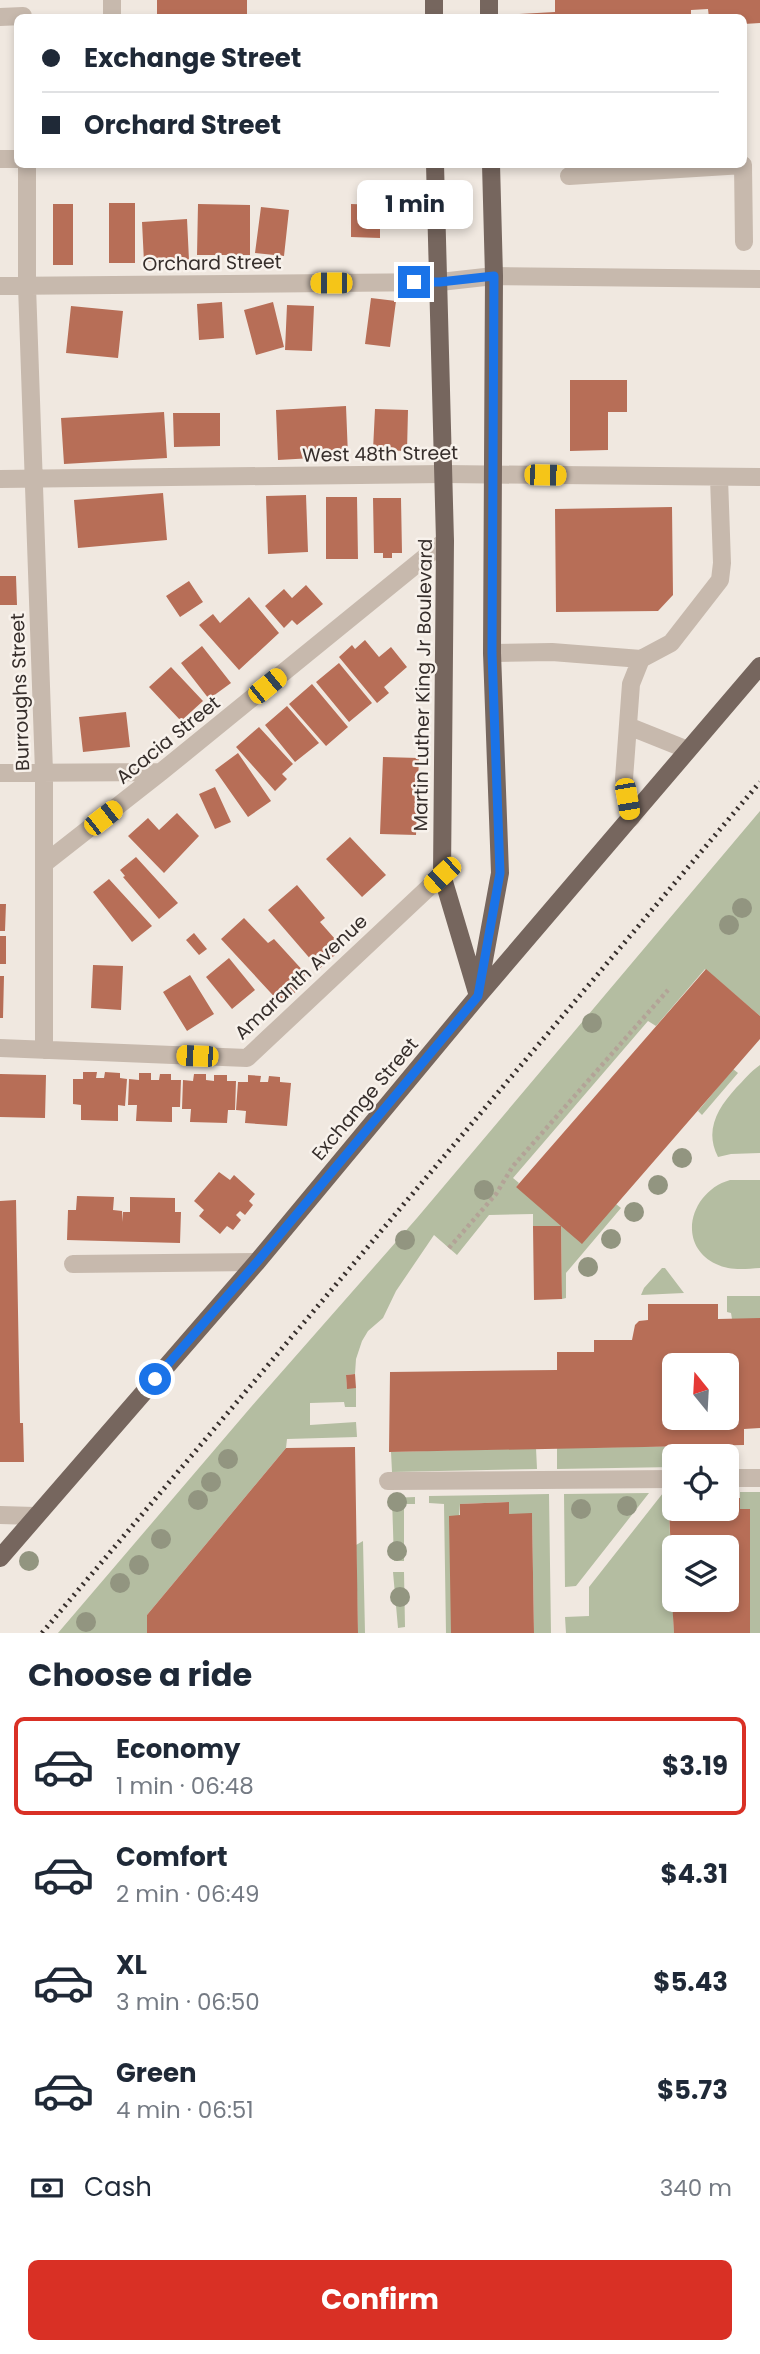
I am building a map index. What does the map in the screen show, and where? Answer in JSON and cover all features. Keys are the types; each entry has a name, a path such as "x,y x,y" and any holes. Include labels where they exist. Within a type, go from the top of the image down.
{"main road":[{"name":"Martin Luther King Jr Boulevard","path":"435,168 445,541 442,875 478,996"},
{"path":"478,996 500,873 492,653 494,276 491,168"},
{"name":"Exchange Street","path":"0,1558 257,1262 478,996 760,666"}],"street":[{"path":"0,17 23,11"},
{"name":"Burroughs Street","path":"27,168 27,286 44,772 44,1050"},
{"path":"569,176 673,168"},
{"path":"743,168 744,242"},
{"name":"Orchard Street","path":"0,286 440,282 494,276 760,279"},
{"name":"West 48th Street","path":"0,479 444,474 760,477"},
{"path":"492,653 552,652 641,659 671,643 720,580 722,564 719,478"},
{"name":"Acacia Street","path":"45,863 445,541"},
{"path":"631,818 624,779 631,684 641,659"},
{"path":"628,726 688,750"},
{"path":"0,773 161,772"},
{"name":"Amaranth Avenue","path":"0,1048 247,1058 442,875"},
{"path":"73,1265 257,1262"},
{"path":"739,1478 760,1478"},
{"path":"388,1481 662,1479"},
{"path":"0,1515 35,1516"}],"path":[{"path":"449,1248 496,1195 513,1166 668,990"}],"green space":[{"path":"760,811 760,1016 705,969 656,1026 648,1021 513,1178 519,1183 516,1187 616,1204 621,1208 566,1273 566,1298 562,1299 561,1226 533,1226 533,1214 489,1215 457,1255 434,1235 396,1291 383,1318 368,1331 362,1341 356,1359 355,1374 346,1375 347,1388 356,1388 356,1407 345,1407 344,1402 310,1403 310,1425 356,1422 357,1437 287,1439 286,1448 147,1615 147,1633 58,1633 417,1218"},
{"path":"760,1065 760,1153 718,1157 712,1138 715,1120 736,1088"},
{"path":"733,1069 738,1073 702,1115 698,1111"},
{"path":"730,1180 760,1180 760,1268 738,1269 721,1266 703,1255 695,1244 693,1219 698,1206 717,1186"},
{"path":"665,1268 684,1293 641,1295 644,1288"},
{"path":"727,1296 760,1296 760,1319 732,1319 731,1313 727,1312"},
{"path":"662,1447 662,1467 557,1469 557,1448"},
{"path":"536,1448 537,1469 392,1472 391,1452"},
{"path":"740,1492 760,1492 760,1633 750,1633 750,1509 740,1509"},
{"path":"649,1493 576,1586 565,1587 564,1494"},
{"path":"549,1494 551,1633 534,1633 532,1514 509,1514 509,1502 460,1504 451,1633 446,1633 444,1504 429,1503 429,1496"},
{"path":"662,1494 662,1521 669,1521 670,1535 662,1535 662,1612 673,1612 674,1633 566,1633 565,1617 589,1616 589,1587"},
{"path":"415,1497 415,1504 404,1504 404,1561 394,1561 392,1498"},
{"path":"363,1541 365,1633 358,1633 356,1545"},
{"path":"393,1572 404,1572 405,1627 398,1628"}],"building":[{"path":"157,0 247,0 247,14 157,14"},
{"path":"555,0 760,0 760,23 747,24 747,14 709,14 708,9 691,10 691,14 519,14 555,12"},
{"path":"109,203 135,203 135,263 109,263"},
{"path":"53,204 73,204 73,265 53,265"},
{"path":"198,204 250,205 250,255 197,255"},
{"path":"351,204 380,205 380,238 351,237"},
{"path":"261,207 289,210 284,256 255,253"},
{"path":"187,219 189,260 144,262 142,222"},
{"path":"371,298 396,301 390,347 365,344"},
{"path":"222,302 224,338 199,340 197,304"},
{"path":"273,302 284,347 256,355 244,310"},
{"path":"287,305 314,306 312,351 285,350"},
{"path":"71,306 123,311 118,358 66,353"},
{"path":"570,380 627,380 627,412 608,412 608,450 570,451"},
{"path":"346,406 348,456 278,460 276,410"},
{"path":"375,409 408,410 407,451 373,450"},
{"path":"164,412 167,458 64,464 61,418"},
{"path":"173,413 220,413 220,446 174,447"},
{"path":"163,493 167,540 78,548 74,500"},
{"path":"306,495 308,552 268,554 266,496"},
{"path":"326,497 357,497 358,559 326,559"},
{"path":"373,498 401,498 402,553 392,553 392,558 383,558 383,553 374,553"},
{"path":"672,507 673,595 658,611 556,612 555,509"},
{"path":"0,576 16,576 17,605 0,605"},
{"path":"189,581 203,602 180,617 166,596"},
{"path":"306,585 323,604 297,625 292,620 284,628 265,606 284,589 292,598"},
{"path":"249,597 279,633 239,670 199,625 213,614 220,623"},
{"path":"365,640 379,657 391,647 407,667 384,687 389,693 377,703 339,657 352,645 355,649"},
{"path":"202,646 231,683 209,699 181,663"},
{"path":"339,663 372,703 349,722 316,682"},
{"path":"171,667 203,701 181,721 149,687"},
{"path":"312,684 348,727 326,746 289,704"},
{"path":"287,706 319,743 295,762 265,725"},
{"path":"126,712 130,747 83,752 79,717"},
{"path":"259,727 293,764 282,774 287,779 275,791 236,747"},
{"path":"238,753 271,801 248,817 215,770"},
{"path":"383,757 419,758 416,835 380,834"},
{"path":"215,787 231,822 215,829 199,794"},
{"path":"177,813 199,836 164,873 128,836 148,818 159,830"},
{"path":"350,837 386,875 362,897 326,859"},
{"path":"136,857 178,903 159,919 120,870"},
{"path":"109,879 152,926 132,942 93,892"},
{"path":"297,885 325,918 320,922 343,948 319,969 268,910"},
{"path":"0,904 6,904 5,931 0,931"},
{"path":"244,918 268,943 274,939 306,974 299,981 303,985 282,1005 221,939"},
{"path":"194,933 207,949 199,955 186,940"},
{"path":"0,936 6,936 6,964 0,964"},
{"path":"229,958 255,990 232,1009 206,977"},
{"path":"93,965 123,966 121,1010 91,1008"},
{"path":"706,969 760,1016 760,1039 582,1244 516,1187"},
{"path":"190,975 214,1014 187,1031 163,992"},
{"path":"0,976 4,976 3,1018 0,1018"},
{"path":"83,1072 97,1072 96,1078 104,1078 105,1072 120,1073 120,1078 127,1079 125,1106 118,1105 118,1121 81,1120 81,1105 73,1104 73,1079 83,1079"},
{"path":"139,1073 151,1073 151,1080 159,1080 160,1074 171,1074 171,1080 181,1080 180,1107 172,1107 172,1122 136,1121 137,1105 128,1105 129,1079 139,1080"},
{"path":"0,1074 46,1075 45,1118 0,1117"},
{"path":"194,1074 206,1074 206,1080 214,1081 214,1075 227,1075 227,1081 236,1081 235,1110 228,1110 227,1123 190,1122 191,1109 182,1109 183,1080 193,1081"},
{"path":"248,1075 261,1076 260,1082 268,1082 269,1076 280,1077 280,1082 291,1083 287,1126 245,1123 246,1111 236,1110 238,1082 248,1082"},
{"path":"219,1172 230,1180 234,1175 255,1194 249,1201 253,1205 245,1215 240,1211 236,1215 241,1220 233,1230 227,1226 220,1234 199,1216 204,1210 194,1201"},
{"path":"77,1196 114,1197 113,1210 122,1211 123,1222 123,1212 130,1212 130,1197 175,1198 175,1212 181,1212 180,1243 67,1240 68,1210 76,1210"},
{"path":"16,1200 20,1423 23,1423 24,1462 0,1462 0,1201"},
{"path":"533,1226 561,1226 562,1299 534,1300"},
{"path":"648,1304 718,1304 718,1319 760,1318 760,1428 744,1429 744,1445 662,1444 662,1447 389,1452 390,1372 557,1370 557,1352 594,1352 594,1340 632,1340 635,1325 639,1321 648,1320"},
{"path":"355,1374 356,1388 347,1389 346,1375"},
{"path":"355,1447 358,1633 147,1633 147,1615 286,1448"},
{"path":"739,1498 740,1509 750,1509 750,1633 674,1633 673,1612 739,1612 739,1535 670,1535 670,1521 739,1521"},
{"path":"509,1502 509,1514 532,1513 534,1633 451,1633 449,1516 460,1515 460,1504"}],"railway":[{"path":"42,1633 760,782"}],"route":[{"path":"155,1379 257,1262 478,996 500,873 492,653 494,276 414,282"}]}
